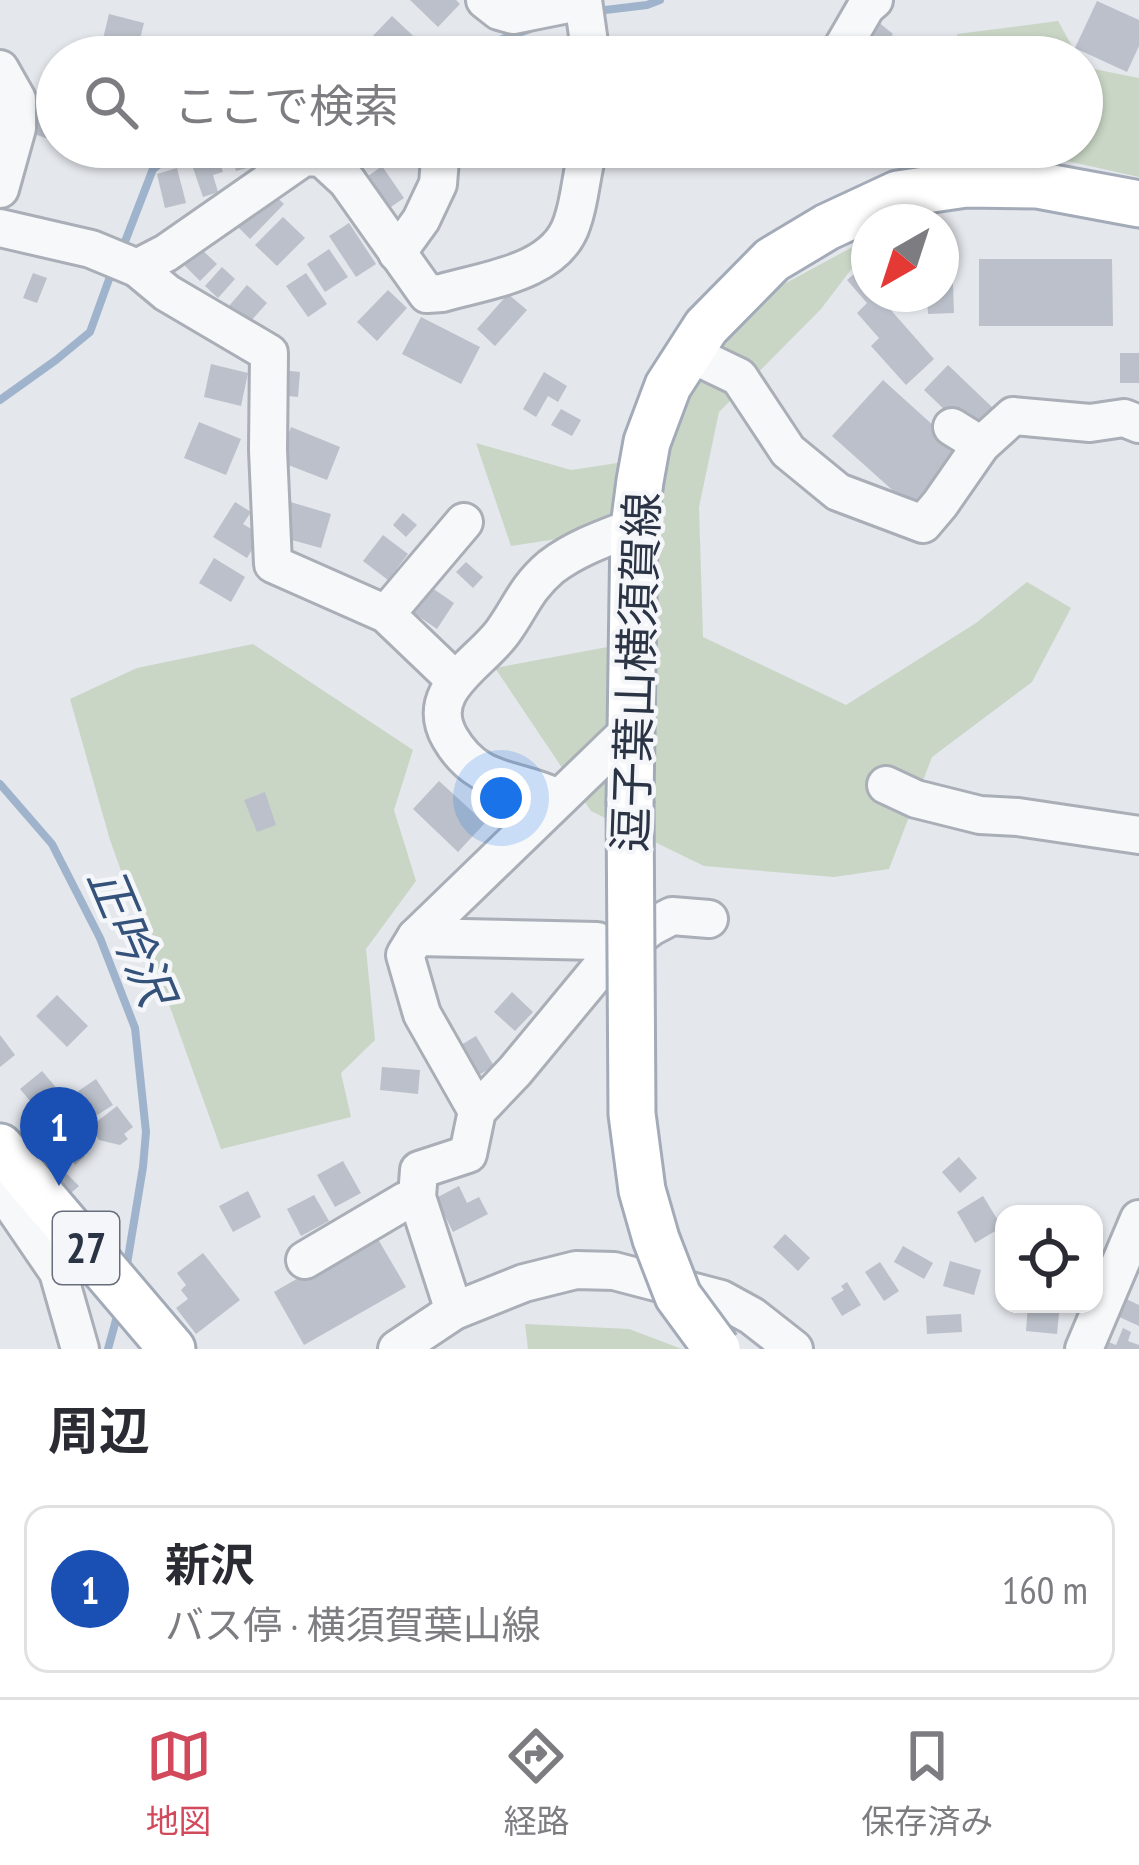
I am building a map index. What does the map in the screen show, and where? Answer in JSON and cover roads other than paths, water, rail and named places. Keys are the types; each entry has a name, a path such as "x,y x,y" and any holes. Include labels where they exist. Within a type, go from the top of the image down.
{"main road":[{"name":"逗子葉山横須賀線","path":"717,1349 678,1296 656,1239 642,1190 632,1114 634,527 647,442 668,386 706,327 772,260 827,227 898,194 966,184 1037,185 1139,204"},
{"name":"27","path":"1,1161 172,1349"}],"street":[{"path":"485,0 514,16 583,0 588,36"},
{"path":"849,36 874,0"},
{"path":"0,69 16,99 17,128 0,190"},
{"path":"137,268 289,168"},
{"path":"332,168 428,294 537,265 551,254 572,227 585,168"},
{"path":"397,253 421,220 438,184 439,168"},
{"path":"0,228 91,249 137,268 166,293 269,353 273,564 386,614 455,680"},
{"path":"689,353 739,377 788,452 838,492 923,524 940,505 966,436 1013,416 1069,423 1124,418 1139,424"},
{"path":"386,614 464,522"},
{"path":"558,798 483,775 450,738 442,718 445,697 455,680 502,634 522,597 549,569 573,553 634,527"},
{"path":"477,1111 422,1014 405,955 416,937 630,730"},
{"path":"886,785 916,799 980,815 1139,835"},
{"path":"454,1311 417,1197 419,1170 468,1154 477,1111 607,960 672,916 709,919"},
{"path":"416,937 597,941 607,960"},
{"path":"1,1161 58,1272 80,1349"},
{"path":"305,1260 417,1197"},
{"path":"1084,1349 1139,1219"},
{"path":"397,1349 454,1311 524,1283 576,1270 614,1271 721,1299 794,1349"}],"waterway":[{"name":"正吟沢","path":"597,11 660,0"},
{"name":"正吟沢","path":"511,36 530,29"},
{"name":"正吟沢","path":"121,252 154,168"},
{"name":"正吟沢","path":"0,400 90,332 112,271"},
{"name":"正吟沢","path":"0,784 52,844 100,938 135,1028 146,1132 126,1270"},
{"name":"正吟沢","path":"108,1349 119,1309"}],"place":[{"name":"新沢","path":"59,1186"}]}
